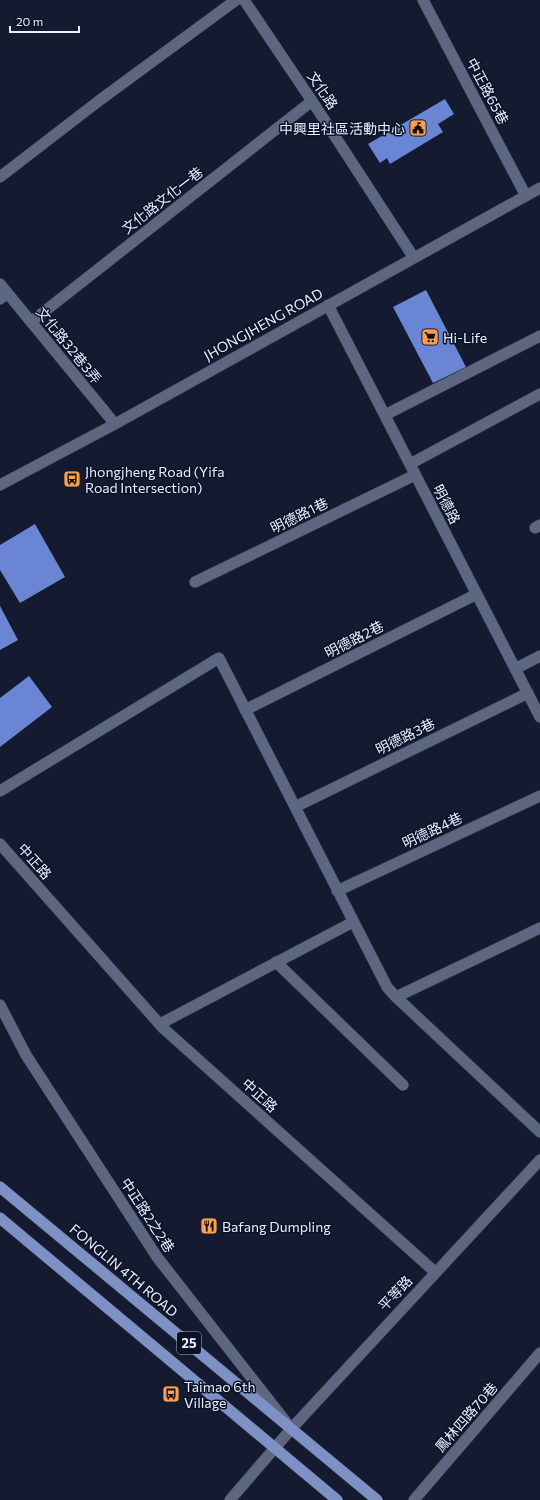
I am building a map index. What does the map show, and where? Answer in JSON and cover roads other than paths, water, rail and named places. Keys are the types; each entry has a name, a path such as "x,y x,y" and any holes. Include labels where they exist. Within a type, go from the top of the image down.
{"main road":[{"name":"FONGLIN 4TH ROAD","path":"0,1187 377,1500"},
{"name":"25","path":"0,1218 337,1500"}],"street":[{"path":"0,177 100,100 236,0"},
{"name":"文化路","path":"244,0 312,101 414,258"},
{"name":"中正路65巷","path":"423,0 526,196"},
{"name":"文化路文化一巷","path":"31,322 312,101"},
{"name":"JHONGJHENG ROAD","path":"0,485 115,424 540,188"},
{"name":"文化路32巷3弄","path":"0,284 4,296 31,322 115,424"},
{"name":"明德路","path":"328,305 540,717"},
{"path":"385,415 540,336"},
{"path":"410,464 540,394"},
{"name":"明德路1巷","path":"195,582 415,475"},
{"name":"明德路2巷","path":"245,710 477,594"},
{"path":"515,669 540,656"},
{"path":"0,791 219,658 387,987 540,1132"},
{"name":"明德路3巷","path":"295,807 528,693"},
{"name":"明德路4巷","path":"338,891 540,796"},
{"name":"中正路","path":"0,844 160,1024 435,1272"},
{"path":"160,1024 353,922"},
{"path":"396,997 540,928"},
{"path":"276,962 403,1085"},
{"name":"中正路2之2巷","path":"0,1005 26,1055 157,1257 292,1428"},
{"name":"平等路","path":"230,1500 292,1428 540,1160"},
{"name":"鳳林四路70巷","path":"414,1500 540,1353"}],"place":[{"name":"中興里社區活動中心","path":"418,128"},
{"name":"Hi-Life","path":"430,337"},
{"name":"Jhongjheng Road (Yifa Road Intersection)","path":"72,479"},
{"name":"Bafang Dumpling","path":"209,1226"},
{"name":"Taimao 6th Village","path":"171,1394"}]}
